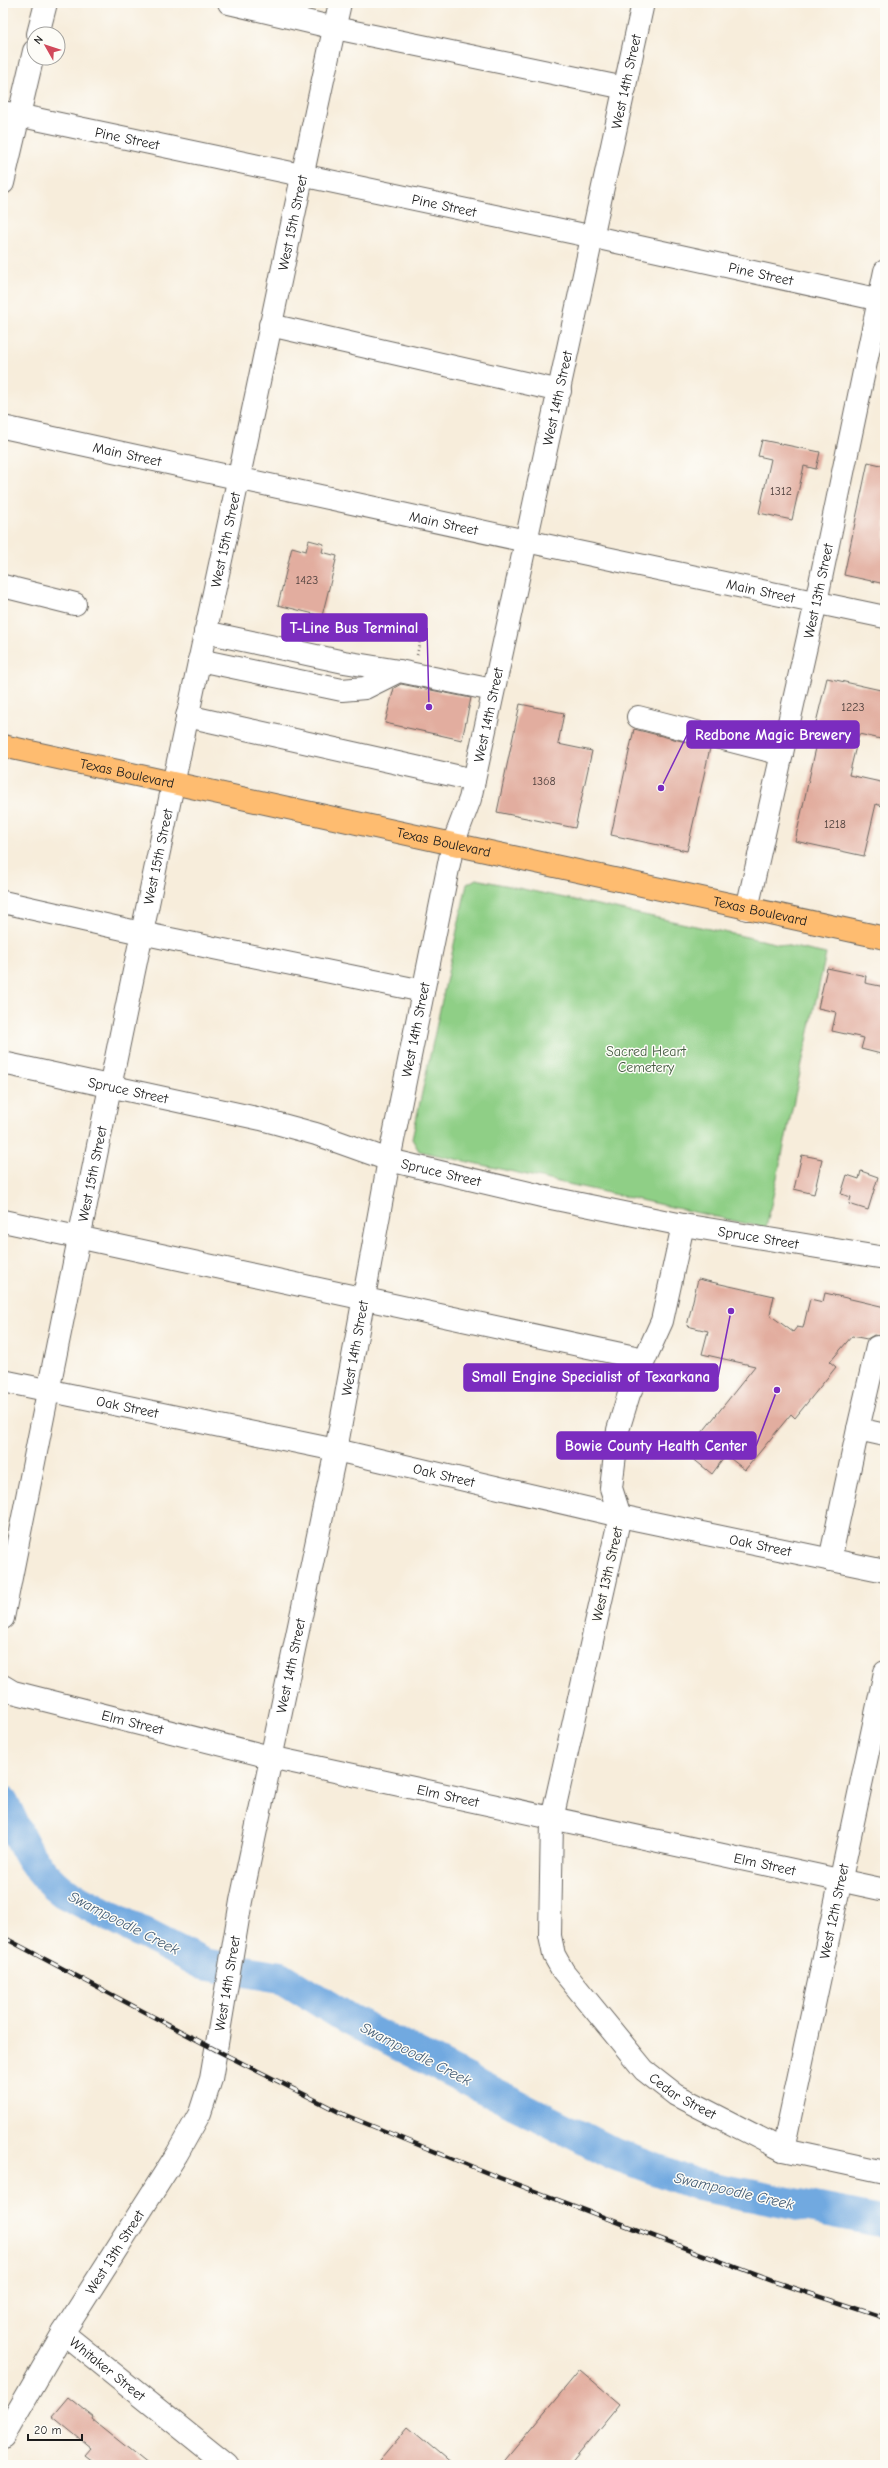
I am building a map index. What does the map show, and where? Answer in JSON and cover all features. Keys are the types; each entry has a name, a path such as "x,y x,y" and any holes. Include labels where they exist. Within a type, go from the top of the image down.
{"main road":[{"name":"Texas Boulevard","path":"3,746 172,785 453,844 885,938"}],"street":[{"path":"40,26 46,3"},
{"path":"229,3 335,28 625,88"},
{"name":"West 15th Street","path":"3,1618 141,933 239,477 301,175 340,3"},
{"name":"West 14th Street","path":"214,2062 236,1927 270,1758 336,1450 389,1160 453,844 470,799 644,3"},
{"path":"3,183 10,114 28,66"},
{"name":"Pine Street","path":"10,114 594,237 882,301"},
{"name":"West 13th Street","path":"747,909 882,301 885,271"},
{"path":"270,325 560,391"},
{"name":"Main Street","path":"3,427 239,477 526,541 885,617"},
{"path":"3,586 75,604"},
{"path":"205,632 344,662 406,672 493,690"},
{"path":"199,660 342,690 365,688 406,672"},
{"path":"187,716 474,780"},
{"path":"638,717 782,754"},
{"path":"3,902 141,933 423,990"},
{"name":"Spruce Street","path":"3,1063 292,1127 389,1160 546,1198 683,1225 885,1258"},
{"path":"3,1221 644,1360"},
{"name":"West 13th Street","path":"552,1931 552,1819 620,1516 612,1488 618,1430 629,1394 662,1321 683,1225"},
{"path":"830,1560 877,1347"},
{"name":"Oak Street","path":"3,1381 336,1450 620,1516 885,1571"},
{"path":"858,1429 885,1435"},
{"name":"West 12th Street","path":"783,2150 841,1881 880,1722 885,1672"},
{"name":"Elm Street","path":"8,1689 270,1758 885,1890"},
{"name":"Cedar Street","path":"552,1931 550,1936 554,1955 563,1971 644,2070 676,2095 783,2150 885,2172"},
{"name":"West 13th Street","path":"3,2437 63,2333 177,2154 200,2113 211,2079 214,2062"},
{"name":"Whitaker Street","path":"63,2333 227,2465"}],"path":[{"path":"406,672 422,630"}],"green space":[{"name":"Sacred Heart Cemetery","path":"476,879 826,954 766,1228 419,1151 412,1139 467,884"}],"building":[{"path":"762,440 820,452 816,469 804,466 792,520 759,513 771,459 758,456"},
{"path":"868,462 885,466 885,584 844,575"},
{"path":"309,540 324,544 322,552 337,556 322,616 278,605 292,547 306,551"},
{"path":"827,678 885,691 885,740 859,734 849,775 885,783 885,807 876,804 864,856 795,841 816,748 810,747"},
{"path":"401,684 471,698 462,740 385,723 394,688"},
{"path":"520,704 564,713 558,744 592,751 575,828 497,812"},
{"path":"634,729 710,748 687,851 611,835"},
{"path":"827,968 866,976 865,983 885,987 885,1055 861,1049 864,1038 832,1031 836,1012 818,1008"},
{"path":"802,1155 822,1159 814,1194 794,1189"},
{"path":"861,1171 878,1177 868,1210 849,1204 851,1197 841,1194 847,1175 859,1179"},
{"path":"698,1279 774,1296 770,1315 793,1332 797,1327 803,1328 810,1299 823,1302 825,1293 885,1307 885,1338 874,1335 867,1339 852,1336 830,1362 836,1367 795,1418 791,1414 745,1470 726,1455 712,1474 686,1453 755,1366 702,1354 708,1331 687,1326"},
{"path":"580,2370 620,2404 570,2465 501,2465"},
{"path":"68,2397 94,2418 93,2420 149,2465 98,2465 85,2455 91,2448 52,2416"},
{"path":"408,2427 453,2465 376,2465"}],"waterway":[{"name":"Swampoodle Creek","path":"3,1802 21,1840 34,1862 63,1892 203,1964 281,1977 350,2020 614,2154 698,2185 885,2222"}],"railway":[{"path":"3,1937 216,2050 345,2115 500,2178 775,2282 885,2318"}],"place":[{"name":"T-Line Bus Terminal","path":"429,707"},
{"name":"Redbone Magic Brewery","path":"661,788"},
{"name":"Small Engine Specialist of Texarkana","path":"731,1311"},
{"name":"Bowie County Health Center","path":"777,1390"}]}
